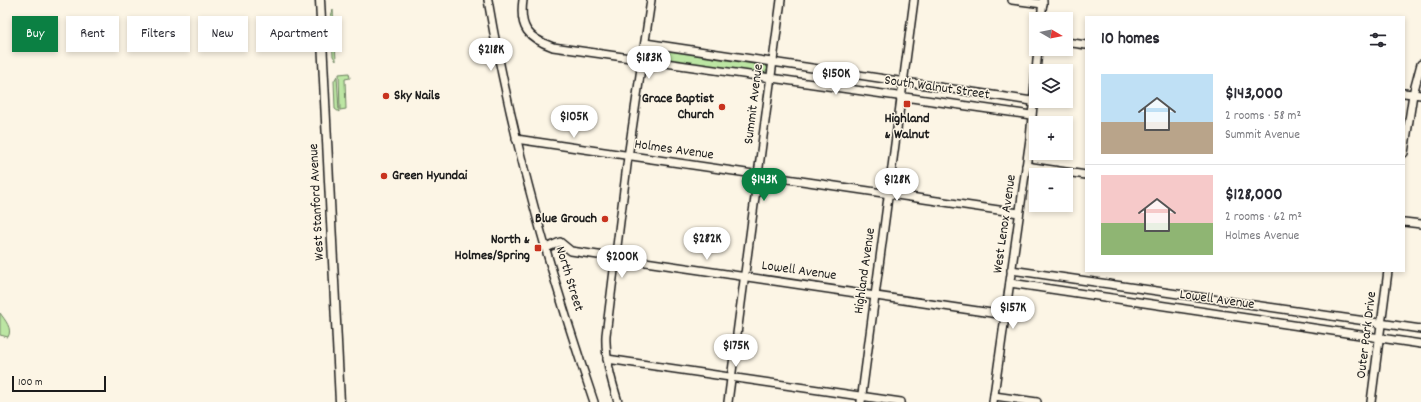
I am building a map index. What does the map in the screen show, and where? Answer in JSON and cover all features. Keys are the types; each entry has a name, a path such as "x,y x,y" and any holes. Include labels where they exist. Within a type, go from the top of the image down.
{"main road":[{"name":"West Stanford Avenue","path":"320,0 340,402"}],"street":[{"name":"North Street","path":"488,0 500,70 516,139 546,248 594,402"},
{"name":"South Walnut Street","path":"523,0 524,27 532,37 553,47 1031,115"},
{"path":"618,402 609,372 606,335 628,157 651,0"},
{"name":"Summit Avenue","path":"728,402 781,0"},
{"name":"Highland Avenue","path":"861,399 914,0"},
{"path":"1012,0 1043,2 1042,12"},
{"name":"South Walnut Street","path":"645,43 1029,101"},
{"path":"1073,43 1085,45"},
{"path":"1405,146 1413,94 1421,64"},
{"path":"1405,93 1421,95"},
{"name":"West Lenox Avenue","path":"994,399 1019,213 1029,167 1032,108"},
{"name":"Holmes Avenue","path":"516,139 628,157 1019,213"},
{"path":"1029,167 1085,175"},
{"path":"1405,222 1421,224"},
{"name":"Lowell Avenue","path":"546,248 560,242 571,251 875,294 1005,315"},
{"name":"Lowell Avenue","path":"1011,270 1421,329"},
{"name":"Outer Park Drive","path":"1371,402 1388,272"},
{"name":"Lowell Avenue","path":"1010,283 1421,344"},
{"path":"1198,311 1200,296"},
{"path":"607,359 731,377 861,399 901,402"},
{"path":"994,399 1037,402"}],"green space":[{"path":"653,47 765,64 768,69 764,74 655,59 648,52"},
{"path":"333,52 335,52 336,61"},
{"path":"349,73 350,78 345,79 346,109 340,110 339,74"},
{"path":"337,76 339,112 335,109 334,81"},
{"path":"0,313 10,331 8,337 0,335"}],"place":[{"name":"Sky Nails","path":"386,96"},
{"name":"Highland & Walnut","path":"907,104"},
{"name":"Grace Baptist Church","path":"722,107"},
{"name":"Green Hyundai","path":"384,176"},
{"name":"Blue Grouch","path":"605,219"},
{"name":"North & Holmes/Spring","path":"538,248"}]}
